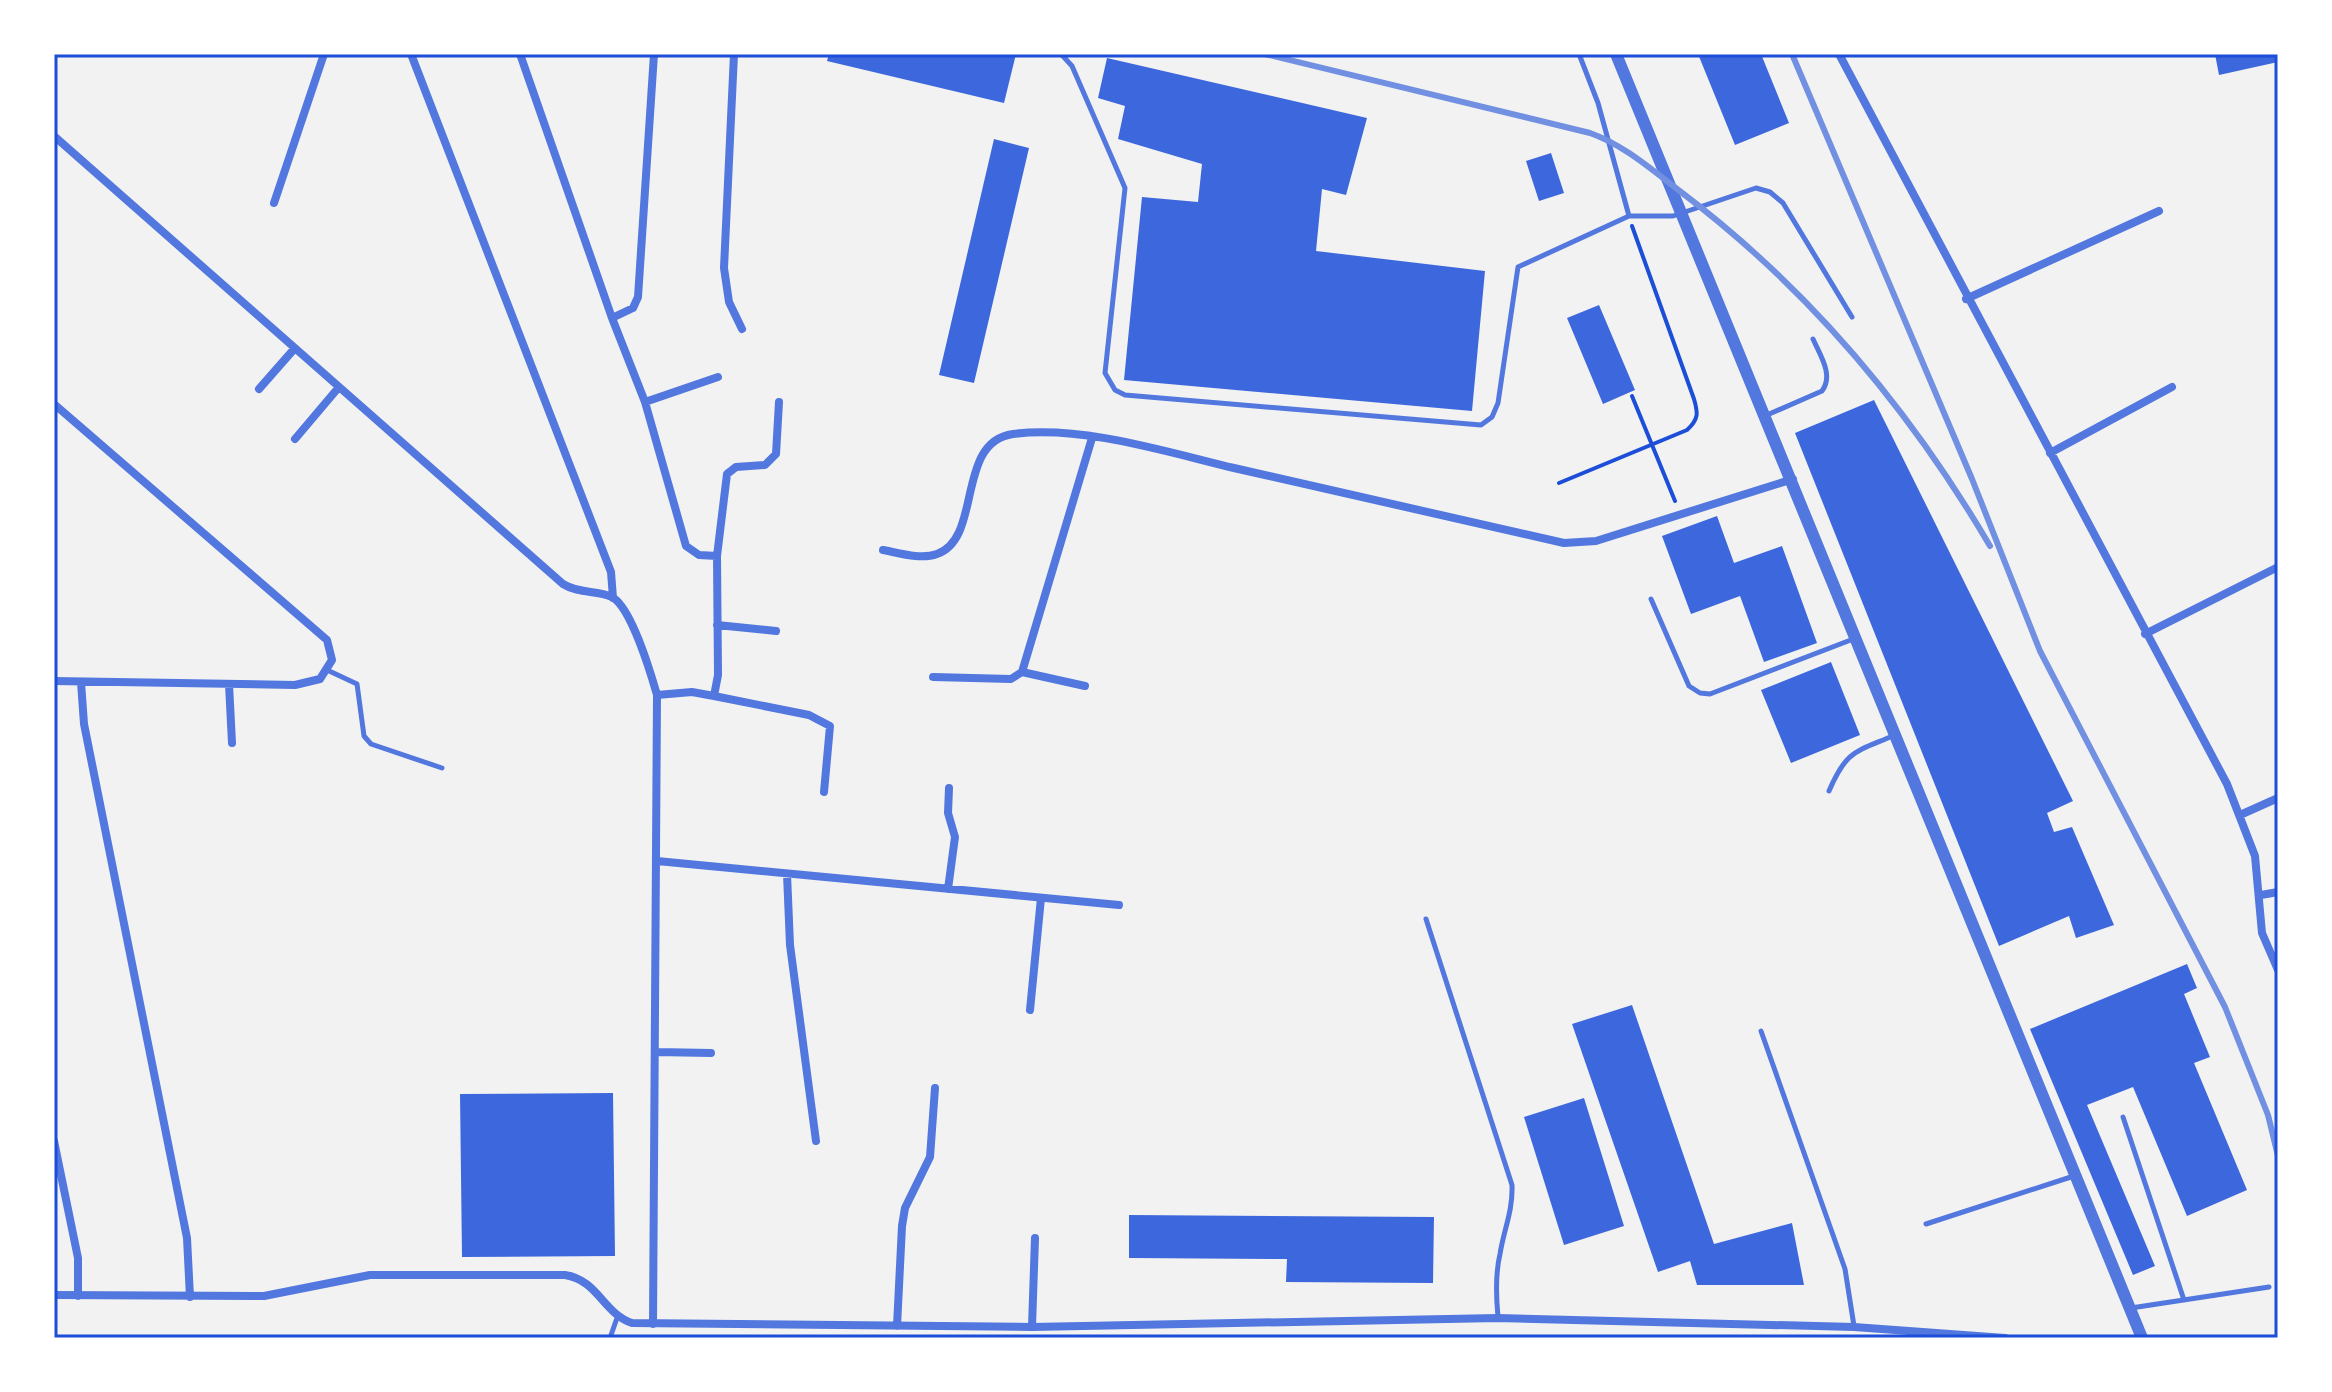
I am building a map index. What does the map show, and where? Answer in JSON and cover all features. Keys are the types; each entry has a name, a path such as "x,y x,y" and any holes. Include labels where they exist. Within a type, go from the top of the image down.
{"street":[{"path":"274,203 324,54"},
{"path":"411,54 611,572 613,598"},
{"path":"520,54 612,318 645,402 686,546 699,555 717,556"},
{"path":"612,318 633,308 638,297 654,54"},
{"path":"734,54 724,268 729,302 742,329"},
{"path":"1616,54 1793,479 2142,1338"},
{"path":"1839,54 1966,299 2227,784 2255,856 2261,895 2262,933 2278,970"},
{"path":"54,136 563,584 579,592 613,598 626,612 657,695 653,1324"},
{"path":"1966,299 2159,211"},
{"path":"259,389 295,348"},
{"path":"645,402 718,377"},
{"path":"295,439 339,387"},
{"path":"2050,453 2172,387"},
{"path":"714,696 717,556 727,474 736,467 765,465 776,454 779,402"},
{"path":"54,404 327,640 332,660 320,679 309,684 54,681"},
{"path":"883,550 926,557 939,554 952,544 959,531 980,459 999,440 1009,435 1028,433 1092,438 1564,543 1596,541 1793,479"},
{"path":"933,677 1011,679 1022,672 1092,438"},
{"path":"2145,634 2278,567"},
{"path":"717,625 776,631"},
{"path":"1022,672 1085,686"},
{"path":"81,682 84,724 187,1238 190,1297"},
{"path":"229,684 232,743"},
{"path":"657,695 692,692 809,715 830,726 824,792"},
{"path":"948,889 955,837 948,813 949,788"},
{"path":"2240,815 2278,798"},
{"path":"657,861 1119,905"},
{"path":"787,874 790,945 816,1141"},
{"path":"2261,895 2278,892"},
{"path":"1030,1010 1041,898"},
{"path":"656,1052 711,1053"},
{"path":"897,1326 903,1217 930,1157 935,1088"},
{"path":"54,1141 78,1258 78,1296"},
{"path":"1032,1327 1035,1238"},
{"path":"54,1295 190,1297 292,1294 356,1277 404,1273 565,1275 590,1284 617,1318 632,1323 653,1324 1032,1327 1498,1318 1854,1327 2005,1338"}],"lane":[{"path":"1061,54 1072,66 1125,188 1105,373 1115,390 1125,395 1481,425 1492,417 1498,403 1518,267 1629,216 1681,214 1756,188 1770,192 1783,203 1852,317"},
{"path":"1579,54 1598,103 1629,216"},
{"path":"1766,415 1822,391 1827,385 1829,377 1813,339"},
{"path":"1651,599 1689,686 1700,693 1710,694 1857,637"},
{"path":"327,670 357,684 364,736 371,744 442,768"},
{"path":"1829,791 1841,763 1849,755 1896,735"},
{"path":"1426,919 1512,1185 1513,1209 1500,1252 1497,1276 1498,1318"},
{"path":"1761,1031 1845,1269 1854,1327"},
{"path":"2123,1117 2184,1300"},
{"path":"1926,1224 2075,1176"},
{"path":"2130,1309 2269,1287"},
{"path":"610,1338 617,1318"}],"path":[{"path":"1559,483 1687,430 1698,414 1629,216"},
{"path":"1632,396 1681,514"}],"building":[{"path":"829,54 1016,54 1004,103 827,61"},
{"path":"1698,54 1761,54 1789,123 1735,145"},
{"path":"2215,54 2278,54 2278,62 2219,75"},
{"path":"1107,58 1367,118 1346,195 1322,189 1316,251 1485,271 1472,411 1124,380 1142,197 1198,202 1202,164 1118,139 1125,106 1098,98"},
{"path":"994,139 1029,148 974,383 939,375"},
{"path":"1551,153 1564,193 1539,201 1526,161"},
{"path":"1599,305 1635,390 1603,404 1567,318"},
{"path":"1874,400 2073,801 2047,813 2054,832 2072,827 2114,925 2076,938 2069,916 1999,946 1795,433"},
{"path":"1717,516 1734,563 1782,546 1817,643 1764,662 1740,596 1691,614 1662,536"},
{"path":"1831,662 1860,735 1791,763 1761,690"},
{"path":"2187,964 2197,988 2184,994 2210,1057 2194,1063 2247,1190 2187,1216 2133,1087 2087,1105 2155,1266 2133,1275 2030,1029"},
{"path":"1632,1005 1714,1244 1792,1223 1804,1285 1697,1285 1690,1261 1658,1272 1572,1024"},
{"path":"613,1093 615,1256 462,1257 460,1094"},
{"path":"1584,1098 1624,1226 1564,1245 1524,1117"},
{"path":"1129,1215 1434,1217 1433,1283 1286,1282 1287,1259 1129,1258"}],"railway":[{"path":"1265,54 1590,133 1637,159 1728,229 1814,310 1926,446 1990,546"},
{"path":"1792,54 1972,479 2040,651 2225,1007 2268,1115 2278,1156"}]}
